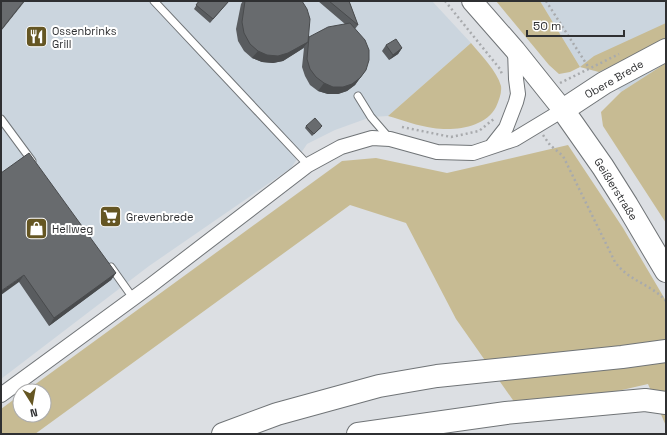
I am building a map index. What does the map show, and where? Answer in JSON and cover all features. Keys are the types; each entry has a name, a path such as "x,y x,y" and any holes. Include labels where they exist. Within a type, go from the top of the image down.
{"main road":[{"path":"472,1 516,50 563,110"},
{"name":"Obere Brede","path":"563,110 604,83 666,50"},
{"name":"Geißlerstraße","path":"563,110 623,198 666,271"},
{"path":"223,434 277,414 379,386 437,376 666,351"},
{"path":"358,434 506,413 646,400 666,403"}],"street":[{"path":"491,147 506,128 516,102 518,94 516,79 516,50"},
{"path":"1,395 133,298 308,165 341,147 372,138 390,139 437,152 473,153 515,139 563,110"}],"lane":[{"path":"154,1 308,165"},
{"path":"358,96 371,117 390,139"},
{"path":"1,119 37,168"},
{"path":"106,261 133,298"}],"path":[{"path":"445,1 500,69 502,75"},
{"path":"546,1 589,68"},
{"path":"548,90 623,52"},
{"path":"537,126 550,145 563,156 610,253 618,266 628,276 660,295 666,301"}],"shaded area":[{"name":"Grevenbrede","path":"1,1 432,1 471,43 388,116 371,117 335,130 307,144 291,168 149,266 1,379"},
{"path":"496,1 540,1 580,67 570,72 559,74 549,65"},
{"path":"540,1 666,1 666,63 621,92 599,72 580,67"},
{"path":"666,23 666,39 599,72 580,67 594,56"},
{"path":"471,43 492,69 501,86 499,99 491,114 477,124 450,129 427,127 388,116"},
{"path":"666,63 666,223 603,126 601,112 621,92"},
{"path":"568,145 623,228 666,301 666,426 648,384 522,413 456,319 406,223 350,205 52,422 52,383 37,383 342,161 376,158 447,173"},
{"path":"12,401 12,423 50,423 35,434 1,434 1,409"}],"building":[{"path":"1,1 24,1 1,30"},
{"path":"199,1 229,1 213,19 196,5"},
{"path":"245,1 302,1 307,9 310,19 308,42 288,53 278,56 267,55 258,51 250,44 244,33 242,22"},
{"path":"329,1 349,1 358,25"},
{"path":"350,23 365,40 369,50 369,60 366,70 360,78 352,84 343,87 333,87 316,77 310,69 307,59 309,37 328,27"},
{"name":"Ossenbrinks Grill","path":"38,27 46,33 38,43 30,37"},
{"path":"396,39 402,48 393,55 386,45"},
{"path":"315,118 322,126 314,134 306,126"},
{"name":"Hellweg","path":"29,153 116,273 54,318 24,275 1,291 1,173"}],"place":[{"name":"Ossenbrinks Grill","path":"37,37"},
{"name":"Grevenbrede","path":"111,217"},
{"name":"Hellweg","path":"37,229"}]}
